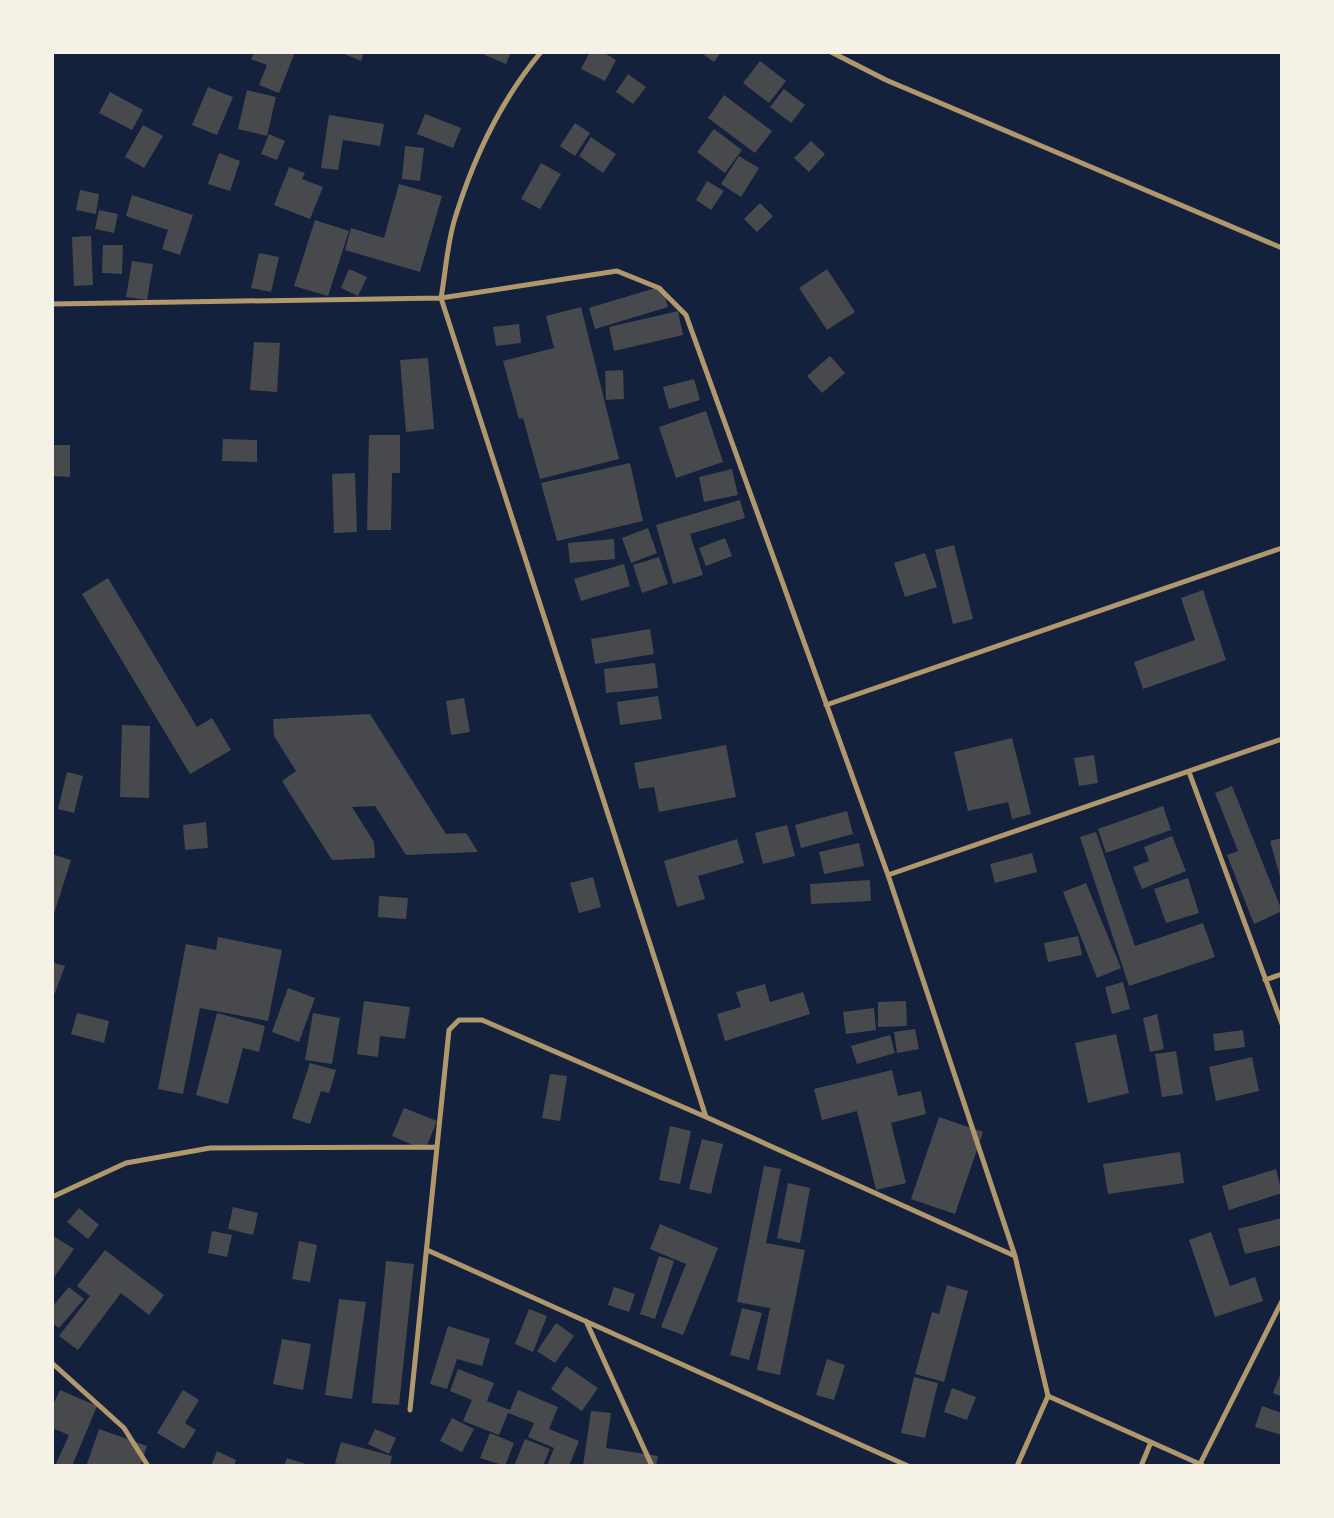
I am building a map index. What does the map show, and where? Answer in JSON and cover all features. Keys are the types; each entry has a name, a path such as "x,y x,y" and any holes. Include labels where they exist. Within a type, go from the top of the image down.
{"street":[{"path":"541,52 518,80 480,151 455,216 441,298 706,1117"},
{"path":"831,52 886,80 1282,248"},
{"path":"52,304 441,298 617,271 659,288 686,315 888,875 1016,1256 1048,1396 1017,1466"},
{"path":"826,706 1282,548"},
{"path":"888,875 1282,739"},
{"path":"1189,772 1282,1024"},
{"path":"1265,980 1282,974"},
{"path":"410,1410 449,1030 459,1020 482,1020 706,1117 1016,1256"},
{"path":"52,1197 126,1163 210,1148 437,1147"},
{"path":"427,1250 908,1466"},
{"path":"1048,1396 1202,1465 1282,1301"},
{"path":"585,1321 652,1466"},
{"path":"52,1363 124,1428 148,1466"},
{"path":"1140,1466 1151,1442"}],"building":[{"path":"254,52 295,52 279,93 259,85 267,65 251,59"},
{"path":"340,52 364,52 361,61"},
{"path":"478,52 511,52 506,64"},
{"path":"590,52 603,52 616,60 605,81 581,69"},
{"path":"700,52 721,52 714,62"},
{"path":"760,61 786,81 769,103 743,83"},
{"path":"628,74 646,87 633,104 616,92"},
{"path":"208,87 233,97 217,135 192,125"},
{"path":"784,89 805,105 791,123 770,107"},
{"path":"247,90 276,97 267,136 238,129"},
{"path":"110,92 143,110 132,130 99,113"},
{"path":"724,95 772,131 755,153 708,118"},
{"path":"425,114 461,128 453,148 417,134"},
{"path":"329,115 384,124 380,146 343,140 338,170 321,168"},
{"path":"575,123 590,133 575,156 560,146"},
{"path":"143,125 163,136 144,168 125,157"},
{"path":"714,129 742,150 725,173 697,152"},
{"path":"269,134 285,141 277,160 261,154"},
{"path":"591,137 616,154 603,173 579,156"},
{"path":"811,141 825,154 809,172 794,158"},
{"path":"405,146 424,148 420,181 402,179"},
{"path":"219,153 240,161 230,191 208,184"},
{"path":"739,156 759,168 741,197 721,184"},
{"path":"541,163 561,174 540,209 521,199"},
{"path":"289,167 305,173 302,179 323,187 310,219 274,205"},
{"path":"707,181 724,191 711,210 696,200"},
{"path":"399,184 442,196 420,272 345,250 351,228 384,238"},
{"path":"80,190 99,194 96,214 76,210"},
{"path":"132,195 193,215 180,255 162,249 168,230 126,216"},
{"path":"760,203 773,216 757,232 744,219"},
{"path":"99,210 118,214 114,233 95,229"},
{"path":"315,220 349,231 328,296 294,286"},
{"path":"91,236 93,285 74,286 72,237"},
{"path":"103,245 123,245 122,274 102,273"},
{"path":"259,253 279,257 271,292 251,288"},
{"path":"132,261 153,264 147,300 126,297"},
{"path":"349,269 367,277 358,296 341,288"},
{"path":"827,269 855,312 827,330 799,288"},
{"path":"662,286 668,307 595,329 589,308"},
{"path":"581,307 619,459 540,479 523,418 519,419 503,361 554,348 546,316"},
{"path":"678,311 683,335 614,351 609,327"},
{"path":"519,324 521,343 496,346 493,327"},
{"path":"254,342 280,343 277,392 250,390"},
{"path":"830,356 845,373 822,393 807,376"},
{"path":"428,358 434,429 406,432 400,360"},
{"path":"623,370 624,399 606,400 605,371"},
{"path":"694,379 700,400 669,409 663,387"},
{"path":"706,411 723,462 676,478 659,427"},
{"path":"369,435 400,435 400,473 392,473 391,530 367,530"},
{"path":"223,439 257,440 257,462 222,461"},
{"path":"52,445 70,445 70,477 52,476"},
{"path":"630,463 643,521 557,541 541,483"},
{"path":"732,469 738,495 704,502 699,477"},
{"path":"355,473 357,532 334,533 332,474"},
{"path":"740,500 745,518 690,534 703,575 673,584 656,525"},
{"path":"648,528 657,553 631,563 622,538"},
{"path":"725,538 732,556 706,566 699,548"},
{"path":"614,539 615,559 570,563 568,543"},
{"path":"954,545 973,619 953,624 935,550"},
{"path":"925,553 937,587 905,597 894,563"},
{"path":"659,557 668,584 642,593 633,565"},
{"path":"624,564 630,586 581,601 574,579"},
{"path":"108,578 197,727 212,718 231,750 190,774 82,594"},
{"path":"1203,590 1226,660 1143,689 1134,662 1195,640 1181,598"},
{"path":"650,629 654,654 595,664 591,639"},
{"path":"655,663 658,688 606,693 604,669"},
{"path":"658,696 662,719 620,725 617,702"},
{"path":"464,698 470,732 451,735 446,701"},
{"path":"370,714 446,834 466,833 478,852 406,855 375,806 352,807 374,842 375,858 332,860 282,781 296,771 274,736 273,719"},
{"path":"122,725 150,726 149,798 120,797"},
{"path":"1012,738 1031,814 1012,819 1008,802 968,811 954,752"},
{"path":"726,745 736,797 659,812 654,787 639,789 634,763"},
{"path":"1094,755 1098,783 1079,786 1074,758"},
{"path":"67,772 83,776 74,813 58,809"},
{"path":"1232,786 1282,911 1254,924 1227,855 1238,851 1215,793"},
{"path":"1163,806 1171,830 1106,853 1098,829"},
{"path":"847,811 853,834 801,848 795,825"},
{"path":"206,822 208,848 185,850 183,825"},
{"path":"787,825 795,856 763,864 755,833"},
{"path":"1096,832 1135,946 1203,923 1215,957 1129,986 1080,837"},
{"path":"1172,836 1186,871 1142,889 1133,867 1149,861 1144,847"},
{"path":"1282,838 1282,880 1281,880 1270,841"},
{"path":"737,839 744,863 698,876 705,899 677,907 664,861"},
{"path":"859,843 864,866 824,874 819,852"},
{"path":"1032,853 1037,872 995,883 990,864"},
{"path":"52,854 71,860 53,917 52,917"},
{"path":"593,877 601,907 579,913 570,883"},
{"path":"1188,878 1199,913 1166,923 1154,889"},
{"path":"870,880 871,901 811,904 810,884"},
{"path":"1086,883 1121,968 1097,978 1063,892"},
{"path":"379,896 408,898 406,919 378,917"},
{"path":"1078,936 1082,955 1048,962 1044,943"},
{"path":"218,937 282,950 268,1021 200,1008 183,1094 158,1089 186,944 216,950"},
{"path":"52,962 65,966 53,998 52,997"},
{"path":"1123,982 1130,1009 1112,1014 1105,987"},
{"path":"765,984 770,1002 803,992 810,1014 725,1041 717,1014 741,1007 736,992"},
{"path":"288,988 315,998 299,1042 272,1032"},
{"path":"364,1001 410,1007 405,1039 380,1036 378,1057 357,1054"},
{"path":"906,1001 907,1026 878,1027 878,1002"},
{"path":"874,1008 876,1030 846,1034 843,1012"},
{"path":"77,1013 109,1021 104,1043 71,1034"},
{"path":"217,1013 265,1026 259,1052 243,1048 228,1104 196,1095"},
{"path":"313,1013 340,1018 332,1064 305,1060"},
{"path":"1157,1014 1164,1049 1150,1052 1143,1018"},
{"path":"915,1029 919,1049 897,1053 894,1032"},
{"path":"1243,1030 1245,1047 1215,1051 1213,1034"},
{"path":"1116,1034 1129,1093 1088,1103 1075,1043"},
{"path":"890,1035 895,1053 857,1064 851,1046"},
{"path":"1176,1051 1183,1094 1162,1097 1155,1054"},
{"path":"1252,1057 1259,1091 1216,1101 1209,1067"},
{"path":"310,1063 336,1070 329,1093 321,1091 310,1124 292,1118"},
{"path":"892,1070 898,1096 921,1091 926,1114 891,1123 906,1183 876,1190 857,1111 822,1120 814,1089"},
{"path":"550,1074 567,1076 560,1121 542,1118"},
{"path":"404,1108 437,1121 425,1150 392,1136"},
{"path":"939,1117 983,1132 955,1214 911,1199"},
{"path":"670,1126 691,1131 680,1184 659,1180"},
{"path":"702,1139 723,1144 711,1194 689,1189"},
{"path":"1180,1152 1184,1183 1108,1194 1103,1164"},
{"path":"764,1166 781,1169 766,1243 805,1250 780,1375 757,1370 770,1308 737,1302"},
{"path":"1276,1169 1282,1193 1229,1210 1222,1186"},
{"path":"788,1183 810,1188 800,1243 777,1238"},
{"path":"233,1207 258,1213 253,1235 228,1229"},
{"path":"79,1208 99,1225 88,1239 67,1222"},
{"path":"1282,1218 1282,1245 1245,1254 1238,1229"},
{"path":"660,1224 718,1248 683,1335 661,1327 686,1264 650,1249"},
{"path":"212,1231 232,1235 227,1257 208,1253"},
{"path":"1211,1232 1230,1286 1255,1277 1263,1301 1215,1317 1189,1240"},
{"path":"52,1235 74,1249 52,1280"},
{"path":"299,1241 317,1245 310,1282 292,1279"},
{"path":"105,1250 164,1295 149,1315 121,1293 78,1350 59,1336 90,1296 77,1286"},
{"path":"659,1256 674,1261 655,1319 640,1314"},
{"path":"386,1261 414,1264 399,1405 372,1403"},
{"path":"947,1285 968,1291 944,1382 915,1374 932,1312 939,1314"},
{"path":"69,1287 84,1299 59,1328 52,1323 52,1307"},
{"path":"614,1287 635,1294 629,1312 608,1305"},
{"path":"339,1299 366,1302 352,1399 325,1395"},
{"path":"742,1308 762,1313 749,1360 730,1355"},
{"path":"529,1309 547,1316 533,1352 515,1344"},
{"path":"556,1323 574,1336 555,1363 537,1351"},
{"path":"448,1326 490,1339 482,1366 457,1359 447,1389 430,1384"},
{"path":"282,1339 311,1344 303,1390 273,1384"},
{"path":"827,1359 845,1365 834,1400 816,1395"},
{"path":"566,1366 598,1388 582,1411 551,1389"},
{"path":"458,1369 494,1383 487,1401 510,1410 518,1390 558,1407 549,1429 579,1441 569,1466 547,1466 554,1448 528,1437 534,1423 508,1413 499,1435 463,1421 472,1400 450,1391"},
{"path":"1282,1372 1282,1397 1273,1393"},
{"path":"914,1377 938,1383 925,1438 901,1433"},
{"path":"952,1388 976,1397 967,1420 944,1412"},
{"path":"60,1390 97,1406 72,1466 55,1466 69,1435 52,1428 52,1407"},
{"path":"183,1390 199,1400 185,1423 196,1430 184,1449 157,1433"},
{"path":"1262,1406 1282,1413 1282,1435 1255,1427"},
{"path":"591,1411 611,1413 606,1448 658,1456 656,1466 583,1466"},
{"path":"452,1418 474,1429 462,1452 440,1441"},
{"path":"99,1429 147,1446 140,1466 87,1464"},
{"path":"375,1429 396,1438 389,1454 368,1444"},
{"path":"490,1433 514,1443 505,1466 480,1458"},
{"path":"525,1439 550,1449 543,1466 514,1466"},
{"path":"341,1442 392,1456 390,1466 345,1466 335,1463"},
{"path":"217,1451 236,1460 234,1466 211,1466"},
{"path":"287,1458 309,1465 309,1466 284,1466"}]}
